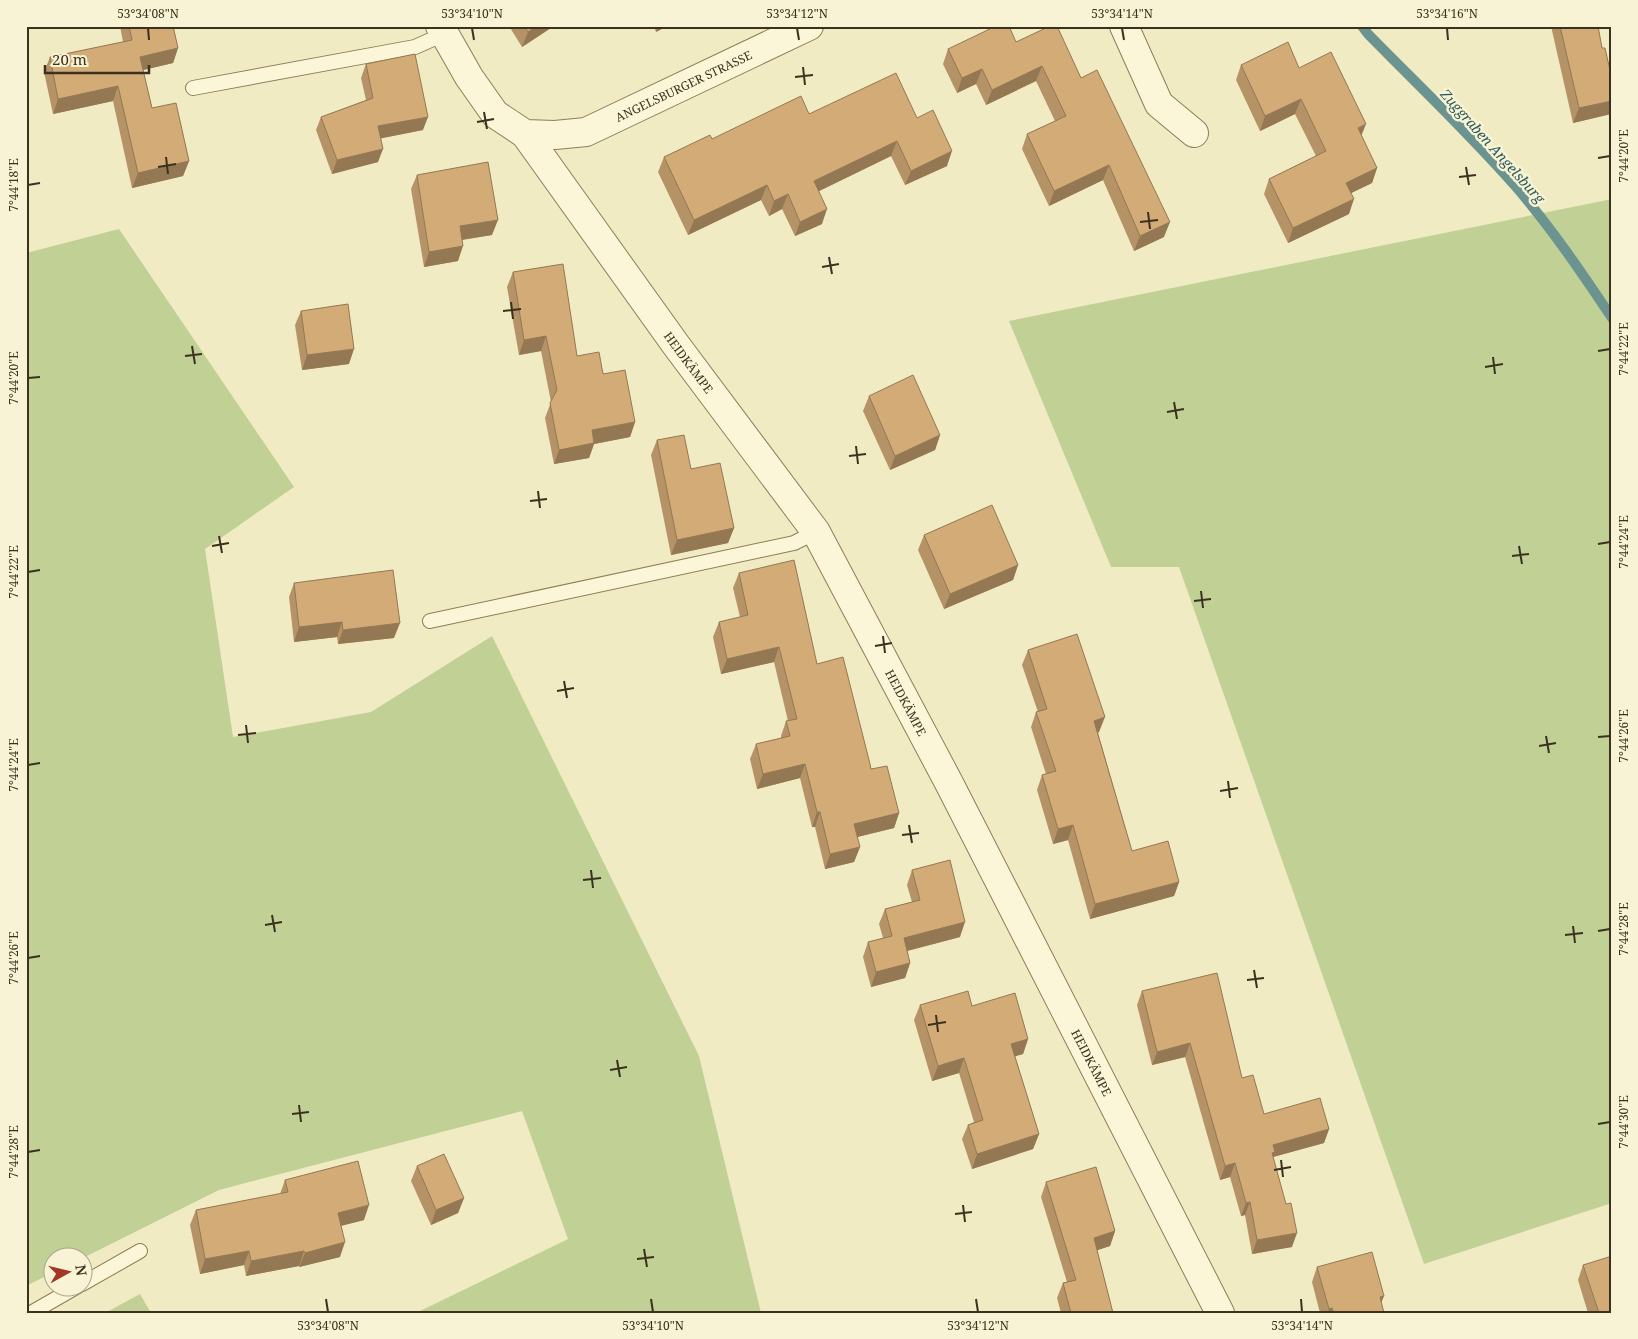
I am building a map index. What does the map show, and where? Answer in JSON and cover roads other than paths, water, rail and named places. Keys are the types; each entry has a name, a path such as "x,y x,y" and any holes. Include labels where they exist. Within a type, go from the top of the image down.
{"street":[{"name":"ANGELSBURGER STRASSE","path":"524,134 555,136 586,132 810,26"},
{"path":"1124,26 1159,104 1194,133"},
{"path":"442,30 469,77 495,114 524,134"},
{"name":"HEIDKÄMPE","path":"524,134 676,345 816,532 949,783 1220,1313"}],"lane":[{"path":"193,88 415,47 442,30"},
{"path":"430,621 794,543 816,532"},
{"path":"92,1278 140,1252"},
{"path":"31,1313 61,1296"}],"waterway":[{"name":"Zuggraben Angelsburg","path":"1362,26 1481,148 1517,188 1555,235 1612,318"}]}
